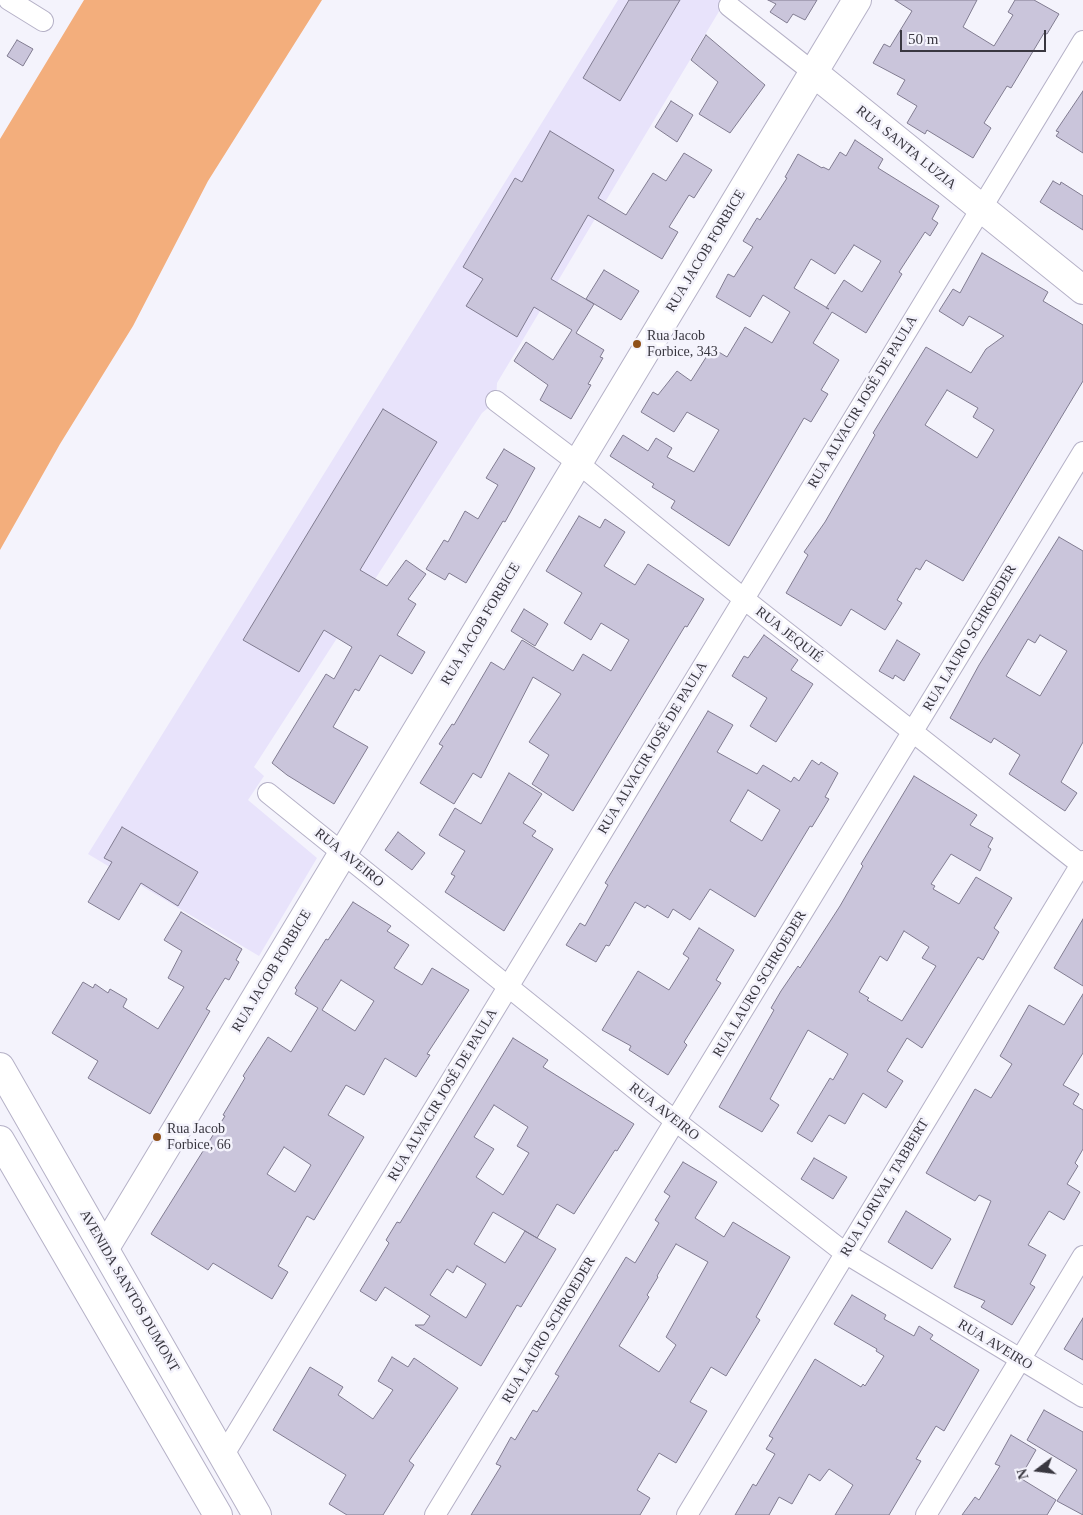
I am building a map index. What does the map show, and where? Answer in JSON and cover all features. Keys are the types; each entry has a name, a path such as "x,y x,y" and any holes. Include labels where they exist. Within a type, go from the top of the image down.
{"street":[{"path":"9,0 43,21"},
{"name":"RUA JACOB FORBICE","path":"105,1248 857,0"},
{"name":"RUA SANTA LUZIA","path":"729,6 1083,290"},
{"name":"RUA ALVACIR JOSÉ DE PAULA","path":"223,1456 1083,41"},
{"name":"RUA JEQUIÉ","path":"496,401 578,463 744,599 1082,864"},
{"name":"RUA LAURO SCHROEDER","path":"435,1515 1083,452"},
{"name":"RUA AVEIRO","path":"268,793 676,1122 845,1253 1083,1397"},
{"name":"RUA LORIVAL TABBERT","path":"687,1515 1082,864"},
{"name":"AVENIDA SANTOS DUMONT","path":"0,1067 257,1515"},
{"path":"0,1140 218,1515"},
{"path":"926,1515 1083,1256"},
{"path":"148,1395 157,1399 166,1398 174,1392 178,1384 176,1374"}],"shaded area":[{"path":"84,0 322,0 208,181 133,326 60,444 0,550 0,139"},
{"path":"618,0 728,0 721,8 497,383 496,401 482,413 254,767 264,776 248,800 317,858 259,956 88,854"}],"building":[{"path":"629,0 680,0 620,101 583,78"},
{"path":"768,0 817,0 805,20 793,14 787,23 770,12 776,4"},
{"path":"895,0 977,0 963,27 994,46 1013,15 1008,12 1015,0 1034,0 1059,14 1047,34 1044,33 1011,88 1007,86 984,123 991,128 973,158 927,130 925,134 907,123 917,106 897,94 905,80 873,63 884,44 890,47 912,11"},
{"path":"706,35 765,85 730,133 699,114 718,82 691,60"},
{"path":"17,40 33,49 23,66 7,56"},
{"path":"1083,91 1083,153 1056,136 1059,132 1056,131"},
{"path":"671,101 693,115 677,142 655,127"},
{"path":"550,131 614,170 598,198 626,215 653,173 666,181 684,153 712,170 694,198 689,195 669,227 678,232 662,259 588,215 551,279 594,304 576,333 604,350 600,357 603,358 588,384 591,385 571,419 540,400 548,385 514,361 526,342 553,360 572,330 534,307 517,337 466,306 483,279 463,267 515,178 522,182"},
{"path":"855,140 883,159 878,168 939,206 932,219 938,223 930,236 925,232 899,272 902,274 866,333 832,312 813,343 839,360 821,390 828,394 811,422 804,418 729,546 671,508 675,501 652,487 654,484 610,456 623,435 648,451 656,438 672,448 667,457 694,472 719,430 687,412 674,432 641,412 653,392 658,395 677,371 691,381 712,348 727,357 745,327 772,343 790,312 763,295 750,317 716,297 728,274 734,277 753,247 743,241 757,218 760,220 787,178 785,177 798,154 829,170 840,152 846,156","holes":["854,245 881,261 862,292 844,280 826,307 794,288 811,259 835,274"]},
{"path":"1053,181 1060,185 1061,182 1083,196 1083,230 1040,202"},
{"path":"982,253 1048,292 1043,301 1083,325 1083,381 963,581 926,560 920,570 916,568 897,600 902,603 885,630 851,609 841,626 786,593 808,555 804,552 825,522 875,435 873,433 926,347 971,373 986,349 1004,336 969,316 963,326 939,311 953,289 960,293","holes":["947,390 978,408 973,417 994,430 977,458 925,425"]},
{"path":"604,270 639,291 621,320 586,299"},
{"path":"383,409 437,442 360,570 387,586 406,560 426,574 408,599 416,604 397,635 425,652 412,674 380,655 359,691 355,689 333,727 368,747 334,804 287,775 272,763 326,674 334,679 352,647 324,630 299,672 243,640"},
{"path":"504,449 535,468 505,522 503,521 466,583 449,573 445,580 426,569 444,540 448,542 465,511 478,519 498,485 486,478"},
{"path":"579,516 600,528 605,519 625,532 604,566 635,585 648,564 704,599 687,627 685,626 573,811 532,784 549,755 529,742 561,694 533,677 481,778 473,773 454,804 420,783 443,746 439,744 452,724 454,725 491,662 504,670 522,640 573,671 583,654 611,671 629,640 601,623 591,640 564,623 582,593 546,571"},
{"path":"1059,537 1083,551 1083,742 1061,782 1077,793 1065,811 1009,774 1020,755 994,738 991,743 950,718 979,665","holes":["1040,635 1067,651 1040,696 1006,676 1028,639 1035,643"]},
{"path":"524,609 548,624 535,646 511,631"},
{"path":"764,635 798,660 791,670 813,684 776,742 750,726 767,698 732,676 744,656 748,658"},
{"path":"897,640 920,654 904,681 895,675 893,679 879,671"},
{"path":"708,711 733,725 717,752 757,774 763,765 791,782 794,777 799,781 812,760 819,765 821,762 838,773 825,797 829,799 812,827 810,826 755,917 710,889 690,920 673,909 668,918 647,905 645,908 635,902 609,946 606,945 596,962 566,945 580,923 585,926 608,885 605,883","holes":["748,790 780,810 762,841 730,821"]},
{"path":"509,773 542,794 523,823 536,831 532,836 553,849 504,931 445,892 455,876 451,874 465,851 439,835 455,808 481,824"},
{"path":"914,776 977,815 970,825 993,838 988,847 991,849 980,871 951,854 931,884 935,886 933,889 959,904 976,877 1012,898 994,928 999,932 983,960 978,957 922,1048 907,1038 887,1071 903,1081 886,1108 863,1093 845,1124 829,1115 812,1142 797,1133 830,1078 833,1080 848,1054 808,1030 770,1099 779,1105 762,1132 719,1107 774,1010 771,1008 798,966 800,968 840,906 863,866 861,864","holes":["904,931 929,947 922,958 936,966 902,1021 867,1000 869,998 859,992 880,956 887,961"]},
{"path":"122,827 198,872 178,906 141,883 119,920 88,902 112,862 104,858"},
{"path":"398,832 425,853 412,870 385,850"},
{"path":"353,902 391,926 387,931 409,945 394,968 422,985 432,968 469,990 427,1054 430,1055 416,1077 385,1058 364,1095 346,1085 328,1115 364,1137 314,1220 307,1216 278,1266 288,1272 272,1299 213,1263 208,1270 151,1234 225,1116 223,1115 245,1078 243,1076 268,1037 291,1052 318,1008 295,994 297,990 295,988 326,939 328,940","holes":["341,980 374,1001 355,1031 322,1010","284,1147 311,1165 295,1192 267,1174"]},
{"path":"181,912 242,949 236,960 239,962 229,980 225,978 206,1009 210,1011 150,1114 88,1078 98,1061 52,1033 83,982 93,988 95,984 108,993 110,989 127,999 123,1007 158,1029 184,987 168,978 182,951 164,940"},
{"path":"1083,919 1083,986 1054,968"},
{"path":"699,928 734,950 716,980 721,983 684,1042 687,1045 668,1075 629,1050 631,1046 602,1030 638,971 669,990 689,958 683,954"},
{"path":"1083,994 1083,1053 1063,1085 1079,1094 1073,1104 1083,1110 1083,1149 1075,1163 1078,1166 1067,1184 1080,1192 1064,1220 1049,1211 1028,1245 1046,1255 1030,1284 1035,1287 1012,1325 981,1307 985,1301 954,1287 991,1201 979,1195 975,1201 926,1173 975,1089 991,1098 1012,1064 1000,1056 1029,1005 1064,1025"},
{"path":"513,1038 548,1060 543,1067 634,1124 574,1214 557,1204 537,1238 556,1249 521,1307 517,1305 481,1366 415,1325 424,1325 430,1316 385,1287 376,1301 360,1291 389,1243 386,1240 397,1222 400,1223","holes":["494,1105 528,1127 517,1146 529,1153 503,1195 476,1177 494,1149 474,1137","493,1212 534,1236 525,1231 505,1263 474,1244","457,1266 486,1284 466,1318 430,1295 447,1269 453,1273"]},
{"path":"814,1158 847,1177 833,1199 801,1179"},
{"path":"683,1162 717,1182 695,1218 724,1237 733,1222 790,1257 756,1317 760,1320 726,1376 711,1367 690,1402 707,1411 676,1463 659,1453 637,1490 650,1498 640,1515 471,1515 501,1466 496,1464 511,1437 515,1440 533,1410 537,1412 559,1376 555,1374 626,1257 635,1263 659,1223 655,1220 670,1196 664,1192","holes":["676,1244 708,1262 666,1337 676,1345 659,1372 619,1346 649,1297 647,1295"]},
{"path":"906,1211 951,1239 932,1269 888,1242"},
{"path":"852,1295 886,1315 884,1319 914,1336 919,1326 933,1335 930,1339 979,1370 944,1431 936,1426 916,1459 921,1461 889,1515 835,1515 853,1485 829,1469 820,1481 809,1474 792,1504 779,1497 769,1515 735,1515 753,1484 756,1486 775,1454 766,1449 773,1438 769,1436 815,1359 861,1387 863,1384 865,1386 884,1356 876,1351 877,1349 834,1324"},
{"path":"1083,1318 1083,1360 1064,1349"},
{"path":"392,1357 408,1367 414,1358 458,1388 409,1461 414,1465 383,1515 347,1515 329,1504 346,1475 273,1430 310,1367 343,1387 338,1395 373,1419 393,1390 378,1381"},
{"path":"1044,1410 1083,1432 1083,1515 1057,1501 1077,1470 1027,1440"},
{"path":"1011,1435 1036,1450 1020,1478 1056,1500 1047,1515 962,1515 975,1497 979,1500 1000,1466 995,1464"}],"place":[{"name":"Rua Jacob Forbice, 343","path":"637,344"},
{"name":"Rua Jacob Forbice, 66","path":"157,1137"}]}
